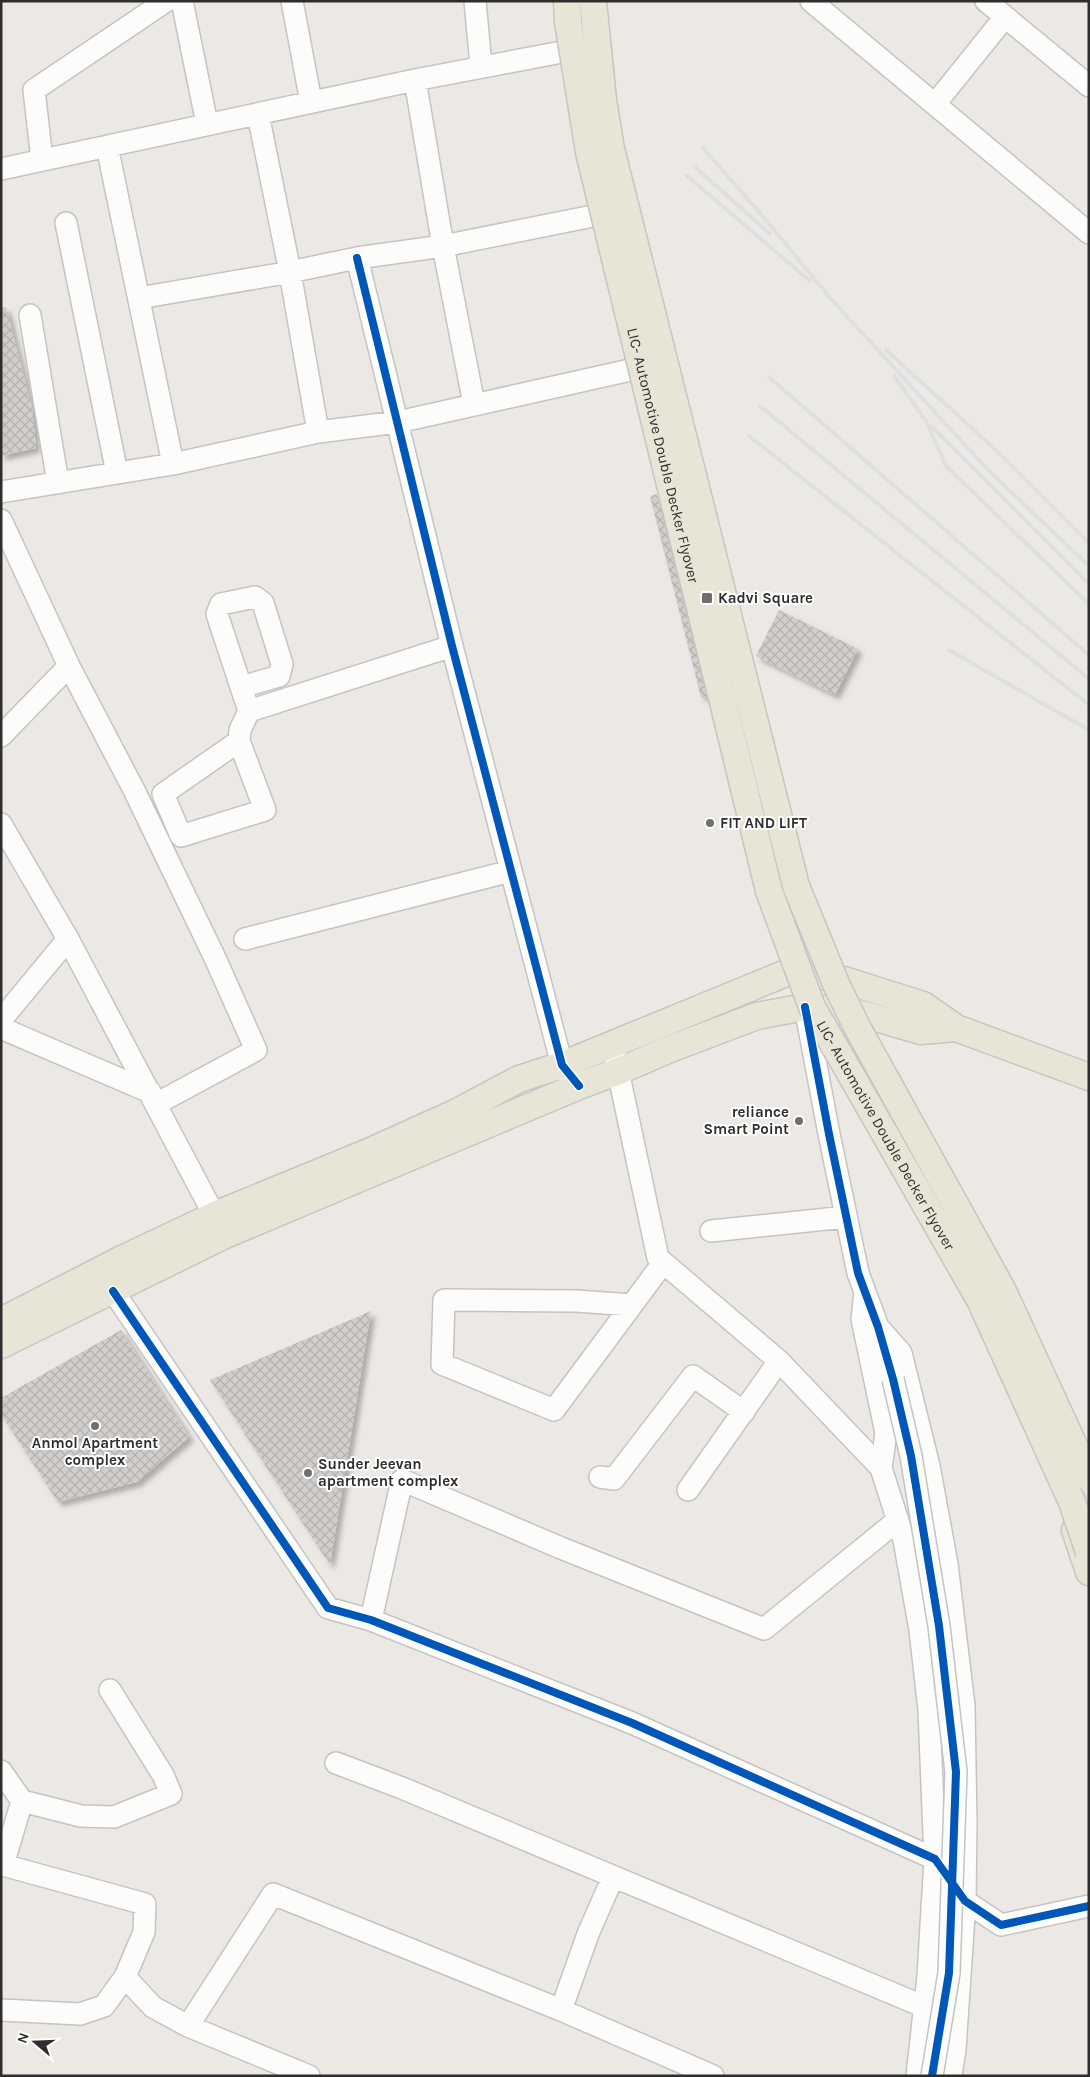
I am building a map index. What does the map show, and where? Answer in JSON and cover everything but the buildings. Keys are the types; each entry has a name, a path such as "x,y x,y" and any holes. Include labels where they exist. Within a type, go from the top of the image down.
{"main road":[{"path":"561,1 583,151 760,892 805,1008 973,1303 1067,1506 1089,1572"},
{"name":"LIC- Automotive Double Decker Flyover","path":"567,1 568,22 589,152 768,892 812,1007 980,1300 1072,1502 1089,1552"},
{"name":"LIC- Automotive Double Decker Flyover","path":"593,1 603,100 611,149 796,886 837,986 857,1027 1002,1289 1089,1478"},
{"path":"600,1 618,147 674,360 804,883 859,1013 1010,1284 1088,1445"},
{"path":"1,1345 113,1290 220,1225 366,1153 455,1113 519,1079 562,1065 791,971 844,980 923,1005 956,1028 1089,1077"},
{"path":"1,1321 124,1258 220,1225 757,1016 805,1008 859,1013 922,1031 956,1028"}],"street":[{"path":"42,160 34,90 166,1"},
{"path":"182,1 208,124"},
{"path":"292,1 311,102"},
{"path":"475,1 481,66"},
{"path":"811,1 1089,233"},
{"path":"986,1 1086,77"},
{"path":"935,104 1005,17"},
{"path":"1,169 481,66 567,51"},
{"path":"415,80 443,246 474,404"},
{"path":"258,114 290,272 318,432"},
{"path":"107,146 173,464"},
{"path":"139,298 290,272 357,258 443,246 598,215"},
{"path":"66,223 117,473"},
{"path":"357,258 452,646 562,1065 579,1086"},
{"path":"30,314 58,483"},
{"path":"1,492 173,464 318,432 398,422 674,360"},
{"path":"1,520 69,666 134,790 256,1050 153,1098 1,1028"},
{"path":"249,711 452,646"},
{"path":"1,736 69,666"},
{"path":"239,741 163,794 181,836 265,810 239,741 240,730 249,711 241,687"},
{"path":"1,824 68,939 220,1225"},
{"path":"245,939 511,871"},
{"path":"1,1020 68,939"},
{"path":"805,1008 858,1273 878,1327 893,1379 911,1456 940,1626 956,1772 949,1973 932,2076"},
{"path":"612,1045 658,1258 779,1361 881,1468 904,1540 920,1630 929,1710 935,1859 925,2007 917,2076"},
{"path":"711,1231 846,1217"},
{"path":"632,1305 576,1301 444,1300 442,1364 554,1410 664,1262"},
{"path":"113,1290 328,1608 371,1620 632,1724 935,1859 965,1901 1001,1925 1089,1906"},
{"path":"865,1292 862,1320 886,1433 881,1468"},
{"path":"878,1327 901,1353 929,1466 946,1564 964,1706 965,1901 955,2049 951,2076"},
{"path":"688,1490 779,1361"},
{"path":"600,1477 614,1479 694,1376 744,1412"},
{"path":"371,1620 402,1480 561,1548 764,1629 898,1520"},
{"path":"1,1771 22,1801 81,1816 114,1817 171,1794 163,1775 110,1690"},
{"path":"336,1763 614,1876 925,2007"},
{"path":"1,2010 80,2014 104,2006 125,1977 144,1932 145,1904 2,1865 22,1801"},
{"path":"561,2010 588,1934 614,1876"},
{"path":"188,2026 273,1894 561,2010 713,2076"},
{"path":"125,1977 153,2006 188,2026 309,2076"}],"railway":[{"path":"574,1 581,68 593,142 757,816 785,922 803,967 827,1017 960,1245 1013,1352 1089,1530"},
{"path":"584,1 590,67 602,140 767,814 798,927 813,964 848,1035 948,1204 1001,1303 1089,1504"},
{"path":"703,148 831,299 989,471 1089,566"},
{"path":"694,166 770,234"},
{"path":"687,176 810,281"},
{"path":"886,350 997,451 1089,543"},
{"path":"894,376 926,421 946,466 1089,604"},
{"path":"769,377 1089,655"},
{"path":"760,406 1089,679"},
{"path":"932,427 1089,584"},
{"path":"749,436 1089,705"},
{"path":"949,650 1089,730"}],"cycle path":[{"path":"357,258 452,646 562,1065 579,1086"},
{"path":"805,1007 858,1273 878,1327 893,1379 911,1456 939,1626 956,1772 949,1973 932,2076"},
{"path":"113,1291 328,1608 371,1620 632,1723 935,1859 965,1901 1001,1925 1089,1906"}],"place":[{"name":"Kadvi Square","path":"707,598"},
{"name":"FIT AND LIFT","path":"710,823"},
{"name":"reliance Smart Point","path":"799,1121"},
{"name":"Anmol Apartment complex","path":"95,1426"},
{"name":"Sunder Jeevan apartment complex","path":"308,1473"}]}
